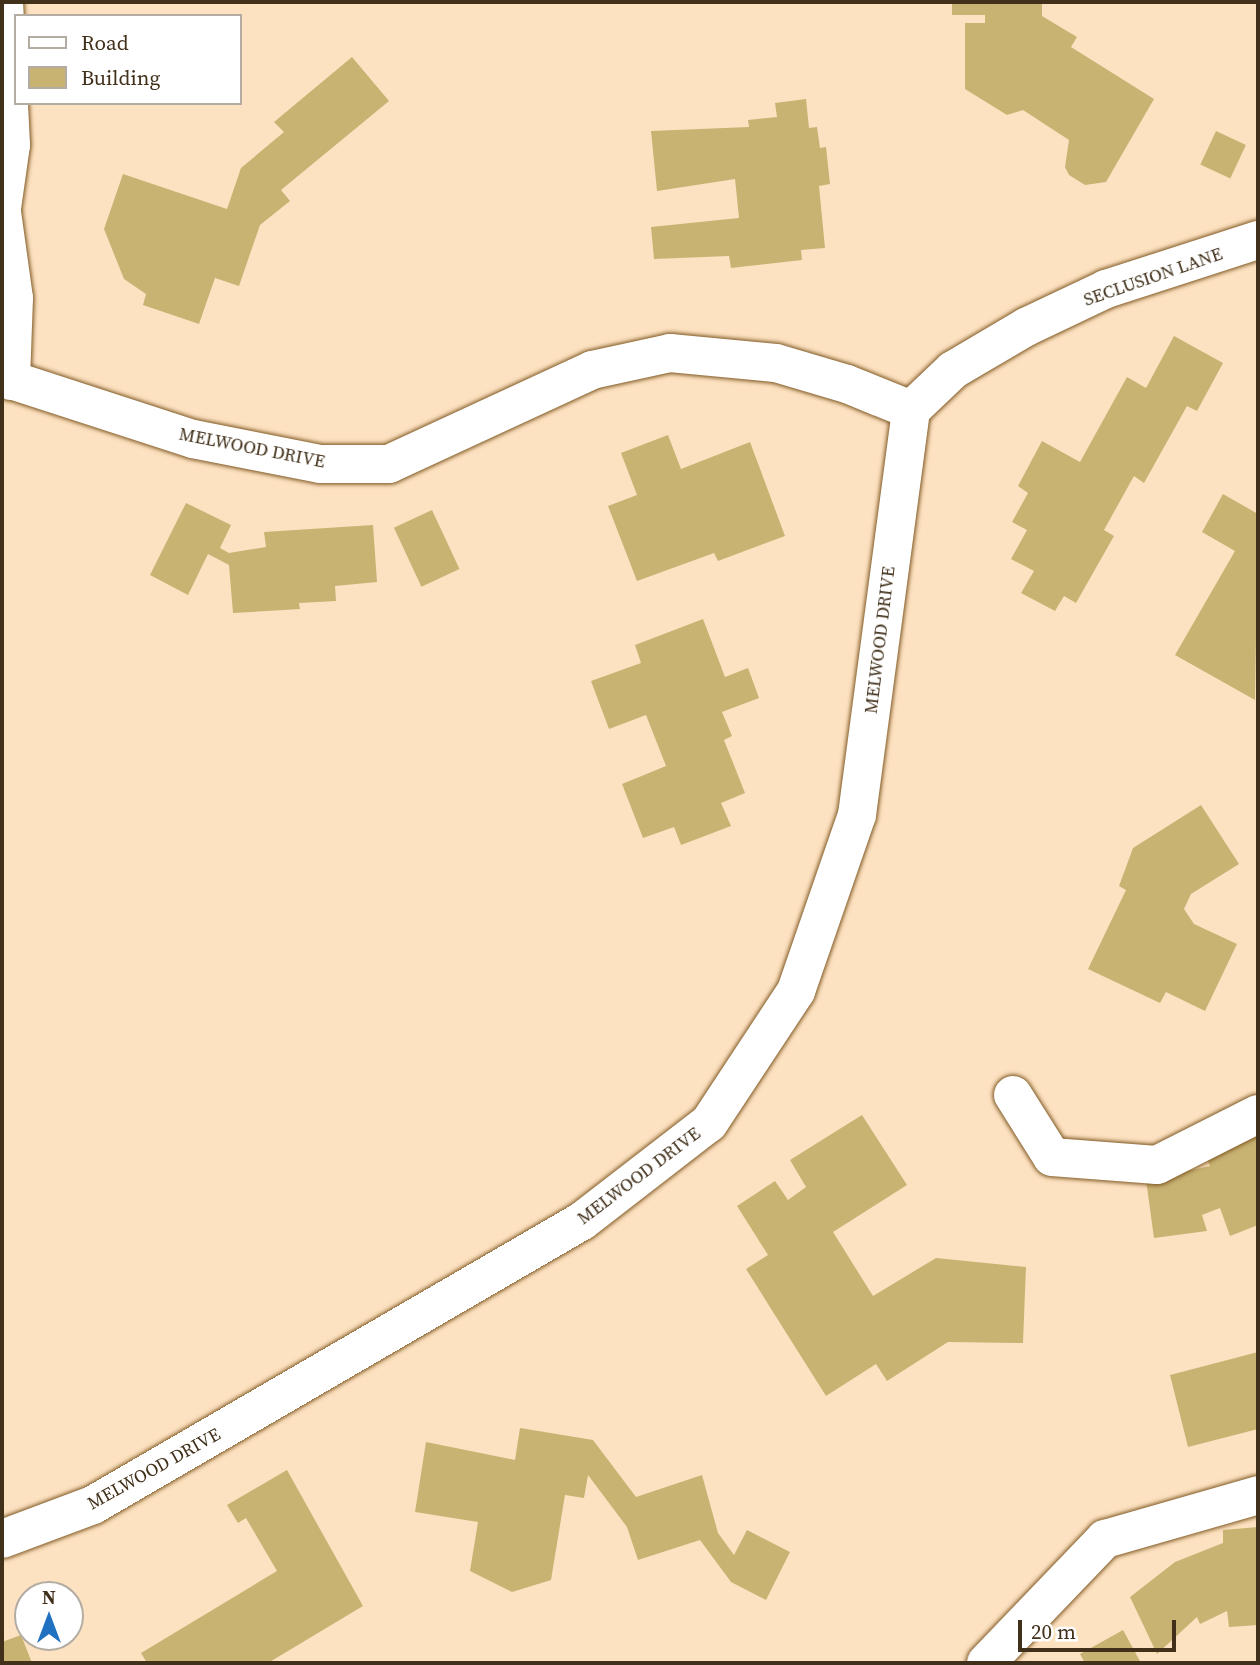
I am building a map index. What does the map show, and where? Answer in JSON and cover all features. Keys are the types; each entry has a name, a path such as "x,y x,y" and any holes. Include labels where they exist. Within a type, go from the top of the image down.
{"street":[{"name":"MELWOOD DRIVE","path":"2,1539 93,1505 582,1221 709,1123 796,991 857,815 911,410 776,363 670,353 580,375 389,464 320,464 193,439 6,379 14,298 2,210 11,145 4,2"},
{"name":"SECLUSION LANE","path":"911,410 953,370 1026,327 1106,289 1258,240"},
{"path":"1013,1095 1052,1157 1157,1165 1258,1115"},
{"path":"986,1663 1105,1539 1258,1495"}],"building":[{"path":"952,2 1042,2 1042,16 1077,37 1071,47 1154,99 1106,182 1085,185 1069,175 1065,167 1069,140 1023,110 1007,115 965,89 965,23 985,23 985,15 952,15"},
{"path":"352,57 389,101 281,190 290,201 260,225 239,286 215,278 199,324 143,305 146,294 124,279 104,229 123,174 227,209 241,168 284,132 274,122"},
{"path":"806,99 809,128 817,127 820,148 826,147 830,184 819,186 825,248 801,250 802,260 731,268 729,256 654,259 651,227 739,218 735,179 657,191 651,131 749,127 748,120 777,117 775,103"},
{"path":"1216,131 1246,145 1230,178 1200,165"},
{"path":"1174,336 1223,363 1197,411 1187,406 1144,483 1134,476 1104,530 1114,536 1076,603 1064,596 1055,611 1021,593 1034,571 1011,559 1027,530 1012,522 1028,493 1018,486 1042,441 1080,462 1127,377 1146,388"},
{"path":"668,435 681,469 750,442 785,536 718,561 714,553 637,581 608,506 637,495 621,453"},
{"path":"1223,494 1258,514 1255,700 1175,655 1235,551 1202,532"},
{"path":"186,503 231,525 220,548 229,553 266,547 264,532 373,525 377,582 335,586 336,601 299,603 300,609 233,613 229,565 208,554 188,595 150,575"},
{"path":"432,510 459,569 421,587 394,528"},
{"path":"703,619 725,677 748,668 759,698 722,712 732,736 724,740 745,793 721,803 731,826 681,845 674,827 643,838 622,784 666,766 646,715 609,729 591,681 641,663 635,645"},
{"path":"1201,805 1239,864 1191,894 1184,909 1194,924 1237,944 1205,1011 1166,992 1160,1003 1088,969 1126,890 1119,886 1133,848"},
{"path":"862,1115 907,1185 833,1232 873,1296 936,1258 1026,1267 1023,1343 948,1342 887,1381 876,1364 826,1396 746,1269 768,1255 737,1206 775,1181 788,1200 806,1187 790,1160"},
{"path":"1258,1125 1258,1225 1230,1236 1220,1208 1202,1215 1207,1231 1154,1238 1146,1180 1210,1166 1205,1155"},
{"path":"1258,1352 1258,1429 1188,1447 1170,1375"},
{"path":"520,1428 593,1440 636,1497 702,1475 718,1533 734,1555 747,1530 790,1552 766,1600 731,1582 700,1540 638,1560 627,1527 588,1475 584,1498 565,1495 551,1580 512,1592 470,1571 478,1522 415,1512 426,1442 515,1460"},
{"path":"287,1470 363,1606 268,1663 147,1663 141,1653 277,1571 246,1518 238,1523 227,1505"},
{"path":"1258,1527 1258,1625 1229,1627 1227,1611 1200,1624 1197,1617 1157,1654 1130,1597 1175,1562 1223,1543 1223,1530"},
{"path":"1123,1630 1141,1663 1085,1663 1080,1654"},
{"path":"14,1638 14,1651 27,1651 32,1663 2,1663 2,1642"}]}
